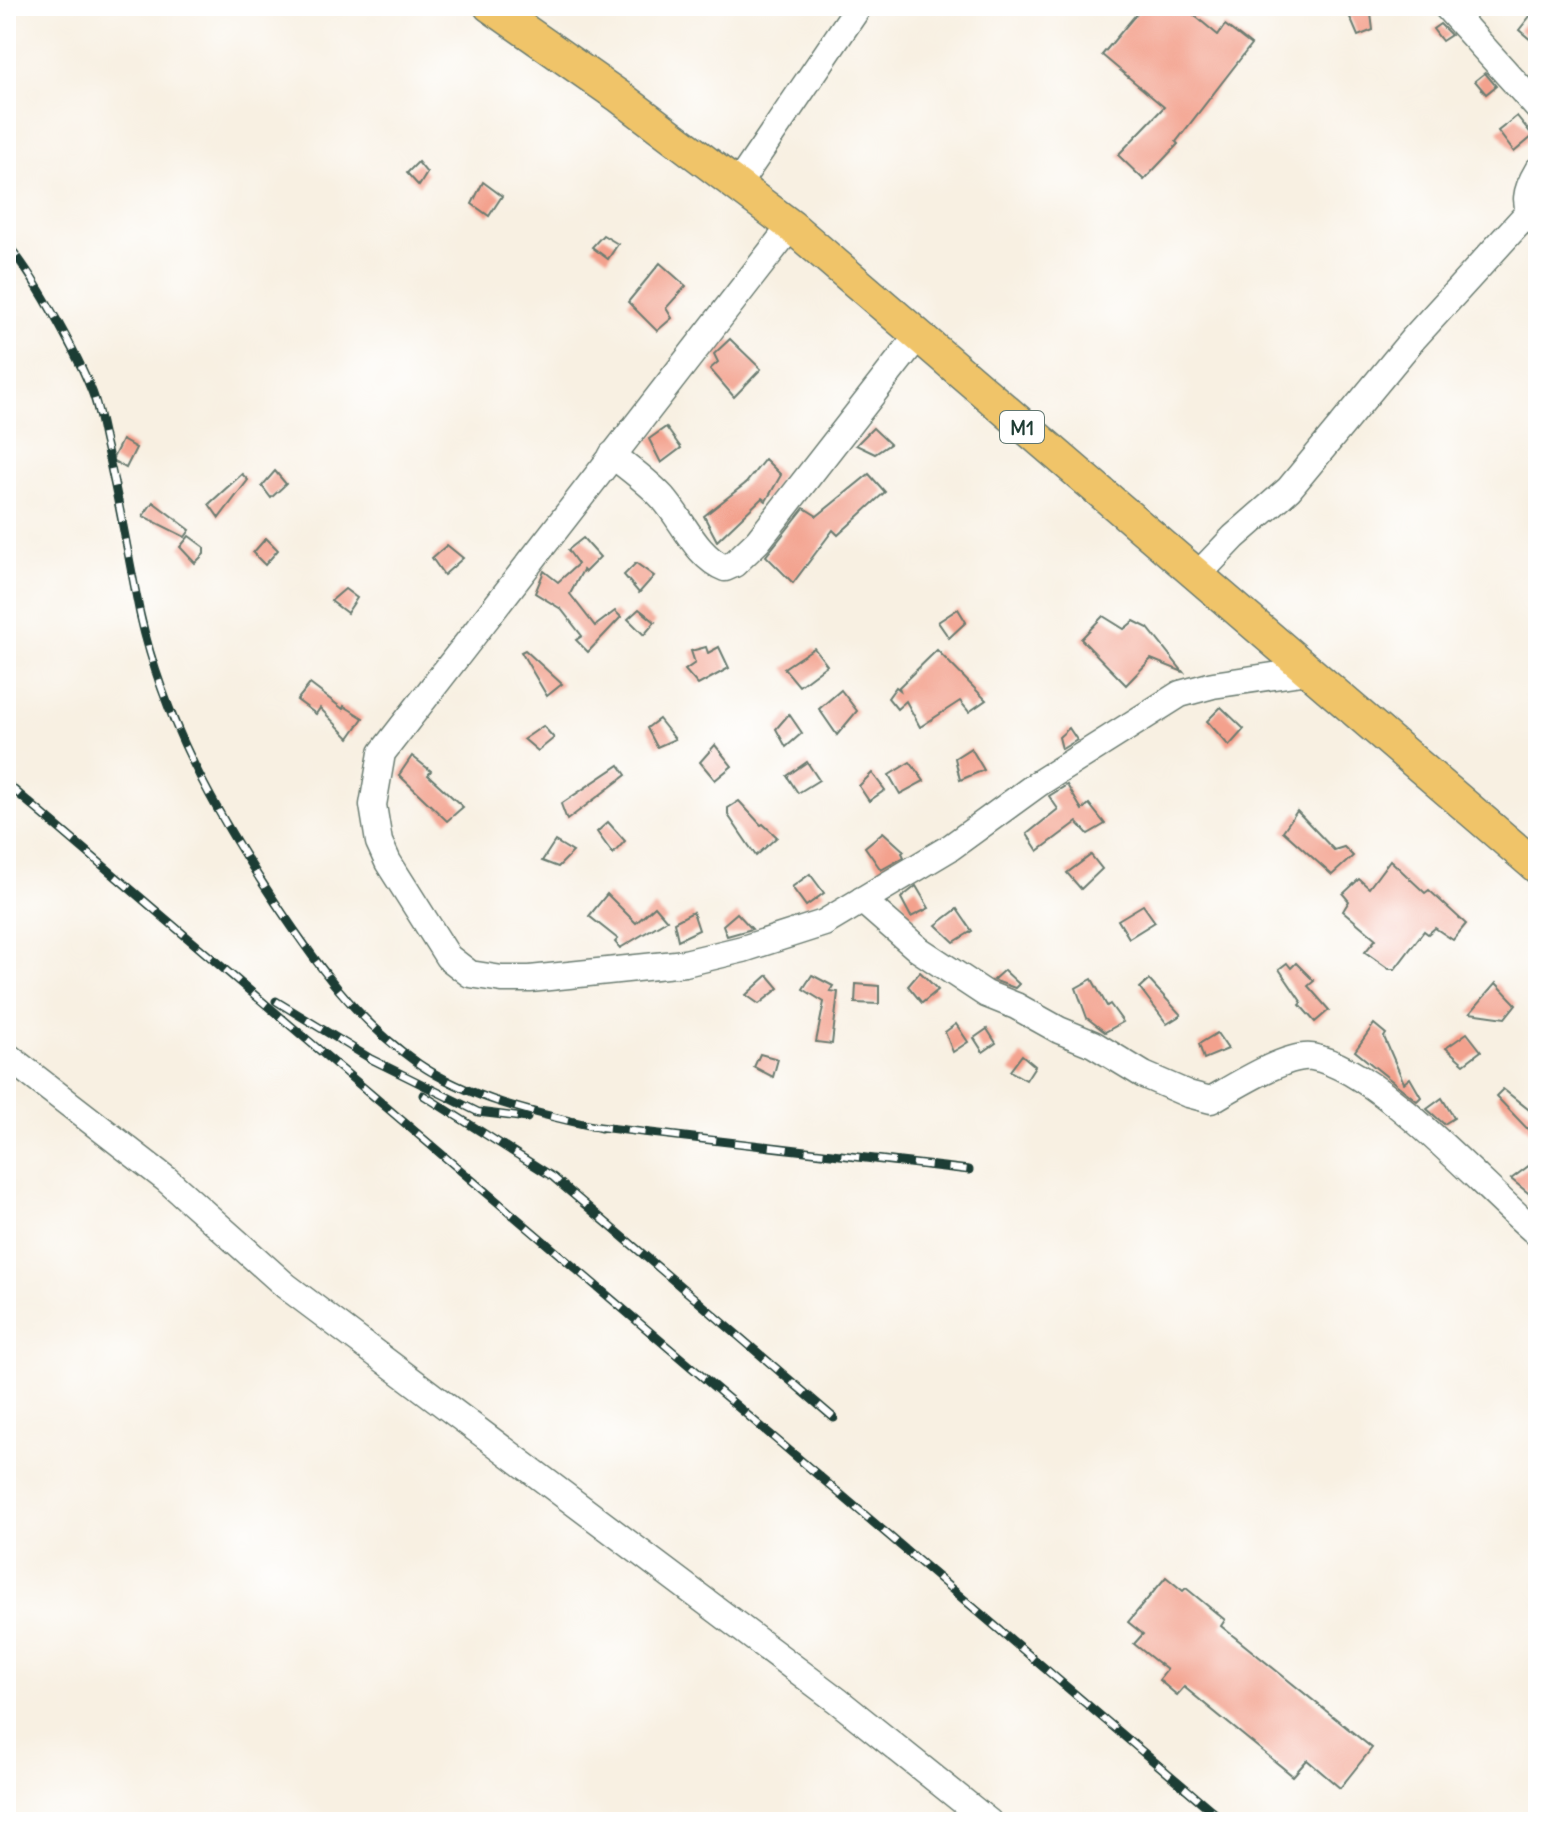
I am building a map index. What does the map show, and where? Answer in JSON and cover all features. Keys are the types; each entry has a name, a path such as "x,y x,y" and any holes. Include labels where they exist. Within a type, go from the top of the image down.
{"main road":[{"name":"M1","path":"490,6 738,184 791,226 1538,868"}],"street":[{"path":"738,184 859,6"},
{"path":"1446,6 1538,108"},
{"path":"1196,577 1234,537 1289,489 1413,339 1533,219 1529,185 1538,170"},
{"path":"791,226 382,753 373,805 379,842 388,862 448,957 470,974 530,979 685,963 743,949 824,923 951,847 1039,783 1180,694 1213,685 1308,671"},
{"path":"612,455 664,498 691,537 715,564 725,568 734,564 758,541 917,337"},
{"path":"862,900 918,949 986,994 1093,1044 1144,1075 1188,1094 1211,1100 1270,1067 1310,1057 1353,1073 1404,1111 1538,1234"},
{"path":"6,1055 166,1179 286,1286 838,1701 989,1822"}],"building":[{"path":"1143,6 1183,6 1218,35 1225,25 1251,45 1176,142 1178,144 1144,180 1118,155 1164,107 1102,55"},
{"path":"1370,6 1373,30 1358,36 1349,15"},
{"path":"1538,6 1538,46 1519,30"},
{"path":"1440,24 1451,35 1442,41 1433,29"},
{"path":"1485,73 1496,86 1486,94 1475,81"},
{"path":"1517,116 1533,136 1514,152 1498,131"},
{"path":"418,162 427,173 419,186 407,173"},
{"path":"483,182 502,196 489,216 472,204"},
{"path":"603,235 618,244 608,259 592,247"},
{"path":"660,263 686,286 666,308 672,318 657,331 628,302"},
{"path":"730,339 761,369 734,397 710,369 718,362 714,354"},
{"path":"666,427 681,448 661,463 649,439"},
{"path":"873,428 890,444 875,454 856,445"},
{"path":"122,440 136,448 126,468 112,460"},
{"path":"765,459 781,475 766,501 762,498 717,541 704,516 746,483"},
{"path":"275,471 286,484 271,498 262,486"},
{"path":"242,474 248,480 219,518 209,504"},
{"path":"869,474 885,492 838,535 833,530 793,583 766,556 804,508 817,516"},
{"path":"153,502 190,530 185,537 143,516"},
{"path":"189,536 204,547 204,554 195,563 180,547"},
{"path":"266,538 278,550 265,565 253,553"},
{"path":"583,538 600,557 585,572 583,570 570,594 595,626 615,611 621,617 588,652 576,640 582,636 561,609 535,593 544,571 558,582 578,564 568,550"},
{"path":"447,545 463,558 444,575 432,558"},
{"path":"636,563 654,576 639,593 624,575"},
{"path":"345,589 357,598 347,613 331,601"},
{"path":"639,609 655,622 644,635 628,619"},
{"path":"958,609 966,622 949,638 938,622"},
{"path":"1103,616 1124,629 1134,621 1148,628 1183,672 1151,659 1126,685 1081,639"},
{"path":"706,647 708,653 719,647 729,668 698,685 685,670 695,663 691,651"},
{"path":"814,648 827,665 799,686 784,668"},
{"path":"525,650 562,684 547,696 521,652"},
{"path":"937,650 986,700 969,712 960,701 920,727 906,701 897,709 888,698 896,687 900,690 899,687"},
{"path":"310,684 343,709 344,706 363,718 349,738 320,708 316,714 297,700"},
{"path":"841,690 857,711 837,735 819,709"},
{"path":"1221,707 1244,729 1229,746 1207,721"},
{"path":"789,714 802,733 786,747 776,729"},
{"path":"659,719 675,739 657,747 647,728"},
{"path":"543,726 554,738 538,751 524,739"},
{"path":"1069,728 1077,740 1062,749 1059,737"},
{"path":"715,745 732,766 715,780 700,762"},
{"path":"971,748 984,770 960,780 955,758"},
{"path":"412,756 431,771 428,775 463,807 447,821 399,775"},
{"path":"807,762 819,780 798,793 787,776"},
{"path":"910,762 924,781 900,794 889,775"},
{"path":"619,765 626,775 567,820 561,804"},
{"path":"872,773 885,790 869,801 859,786"},
{"path":"1067,785 1082,810 1089,804 1105,824 1088,834 1077,822 1038,851 1027,834 1058,809 1049,796"},
{"path":"739,801 777,837 756,856 728,815 728,808"},
{"path":"1297,811 1334,850 1344,847 1353,856 1332,875 1283,831"},
{"path":"608,822 625,841 613,854 597,832"},
{"path":"883,832 904,851 904,857 881,870 865,847"},
{"path":"555,841 573,852 558,867 542,861"},
{"path":"1091,855 1102,869 1081,889 1067,873"},
{"path":"1390,860 1425,893 1429,890 1466,924 1453,940 1435,928 1428,934 1424,931 1395,969 1389,969 1365,952 1376,939 1343,911 1349,901 1343,894 1359,879 1369,888"},
{"path":"810,874 824,893 806,906 792,887"},
{"path":"916,886 929,908 911,917 901,898"},
{"path":"607,894 636,923 655,906 667,920 620,948 615,942 618,939 589,916"},
{"path":"1143,905 1155,922 1129,938 1118,920"},
{"path":"957,909 972,931 954,942 936,925"},
{"path":"693,912 699,930 678,940 674,922"},
{"path":"737,913 752,929 727,936 723,925"},
{"path":"1287,963 1291,968 1296,963 1314,981 1308,986 1329,1010 1315,1022 1300,1005 1302,1003 1279,969"},
{"path":"1004,970 1019,984 1015,988 993,980"},
{"path":"920,972 938,990 922,1003 908,986"},
{"path":"768,975 779,988 759,1004 746,995"},
{"path":"812,975 833,986 830,991 838,992 832,1044 816,1042 824,1002 803,989"},
{"path":"1092,979 1107,1006 1110,1004 1123,1022 1105,1032 1087,1018 1076,988"},
{"path":"1149,980 1181,1015 1167,1024 1140,988"},
{"path":"1496,983 1516,1004 1505,1018 1470,1013"},
{"path":"856,984 879,986 879,1004 855,1003"},
{"path":"956,1024 968,1042 953,1052 945,1032"},
{"path":"1374,1024 1386,1034 1384,1037 1404,1083 1410,1078 1421,1097 1417,1101 1355,1051"},
{"path":"987,1029 996,1043 983,1052 974,1038"},
{"path":"1217,1033 1228,1049 1204,1059 1199,1044"},
{"path":"1467,1033 1481,1051 1464,1064 1446,1048"},
{"path":"760,1054 778,1059 773,1077 754,1067"},
{"path":"1022,1055 1035,1066 1026,1080 1010,1071"},
{"path":"1503,1089 1538,1117 1538,1140 1496,1096"},
{"path":"1442,1098 1454,1118 1444,1124 1427,1109"},
{"path":"1538,1159 1538,1201 1511,1179"},
{"path":"1166,1577 1183,1591 1186,1588 1225,1620 1221,1626 1372,1748 1340,1788 1307,1760 1293,1776 1184,1687 1177,1695 1159,1680 1167,1670 1134,1644 1143,1634 1128,1622"}],"railway":[{"path":"6,243 50,309 93,395 115,484 140,614 150,653 177,728 212,800 275,902 339,990 376,1029 419,1064 439,1077 484,1096 601,1128"},
{"path":"6,783 1225,1822"},
{"path":"276,1001 371,1059 478,1112 527,1118"},
{"path":"423,1095 553,1177 834,1418"},
{"path":"591,1126 969,1170"}]}
